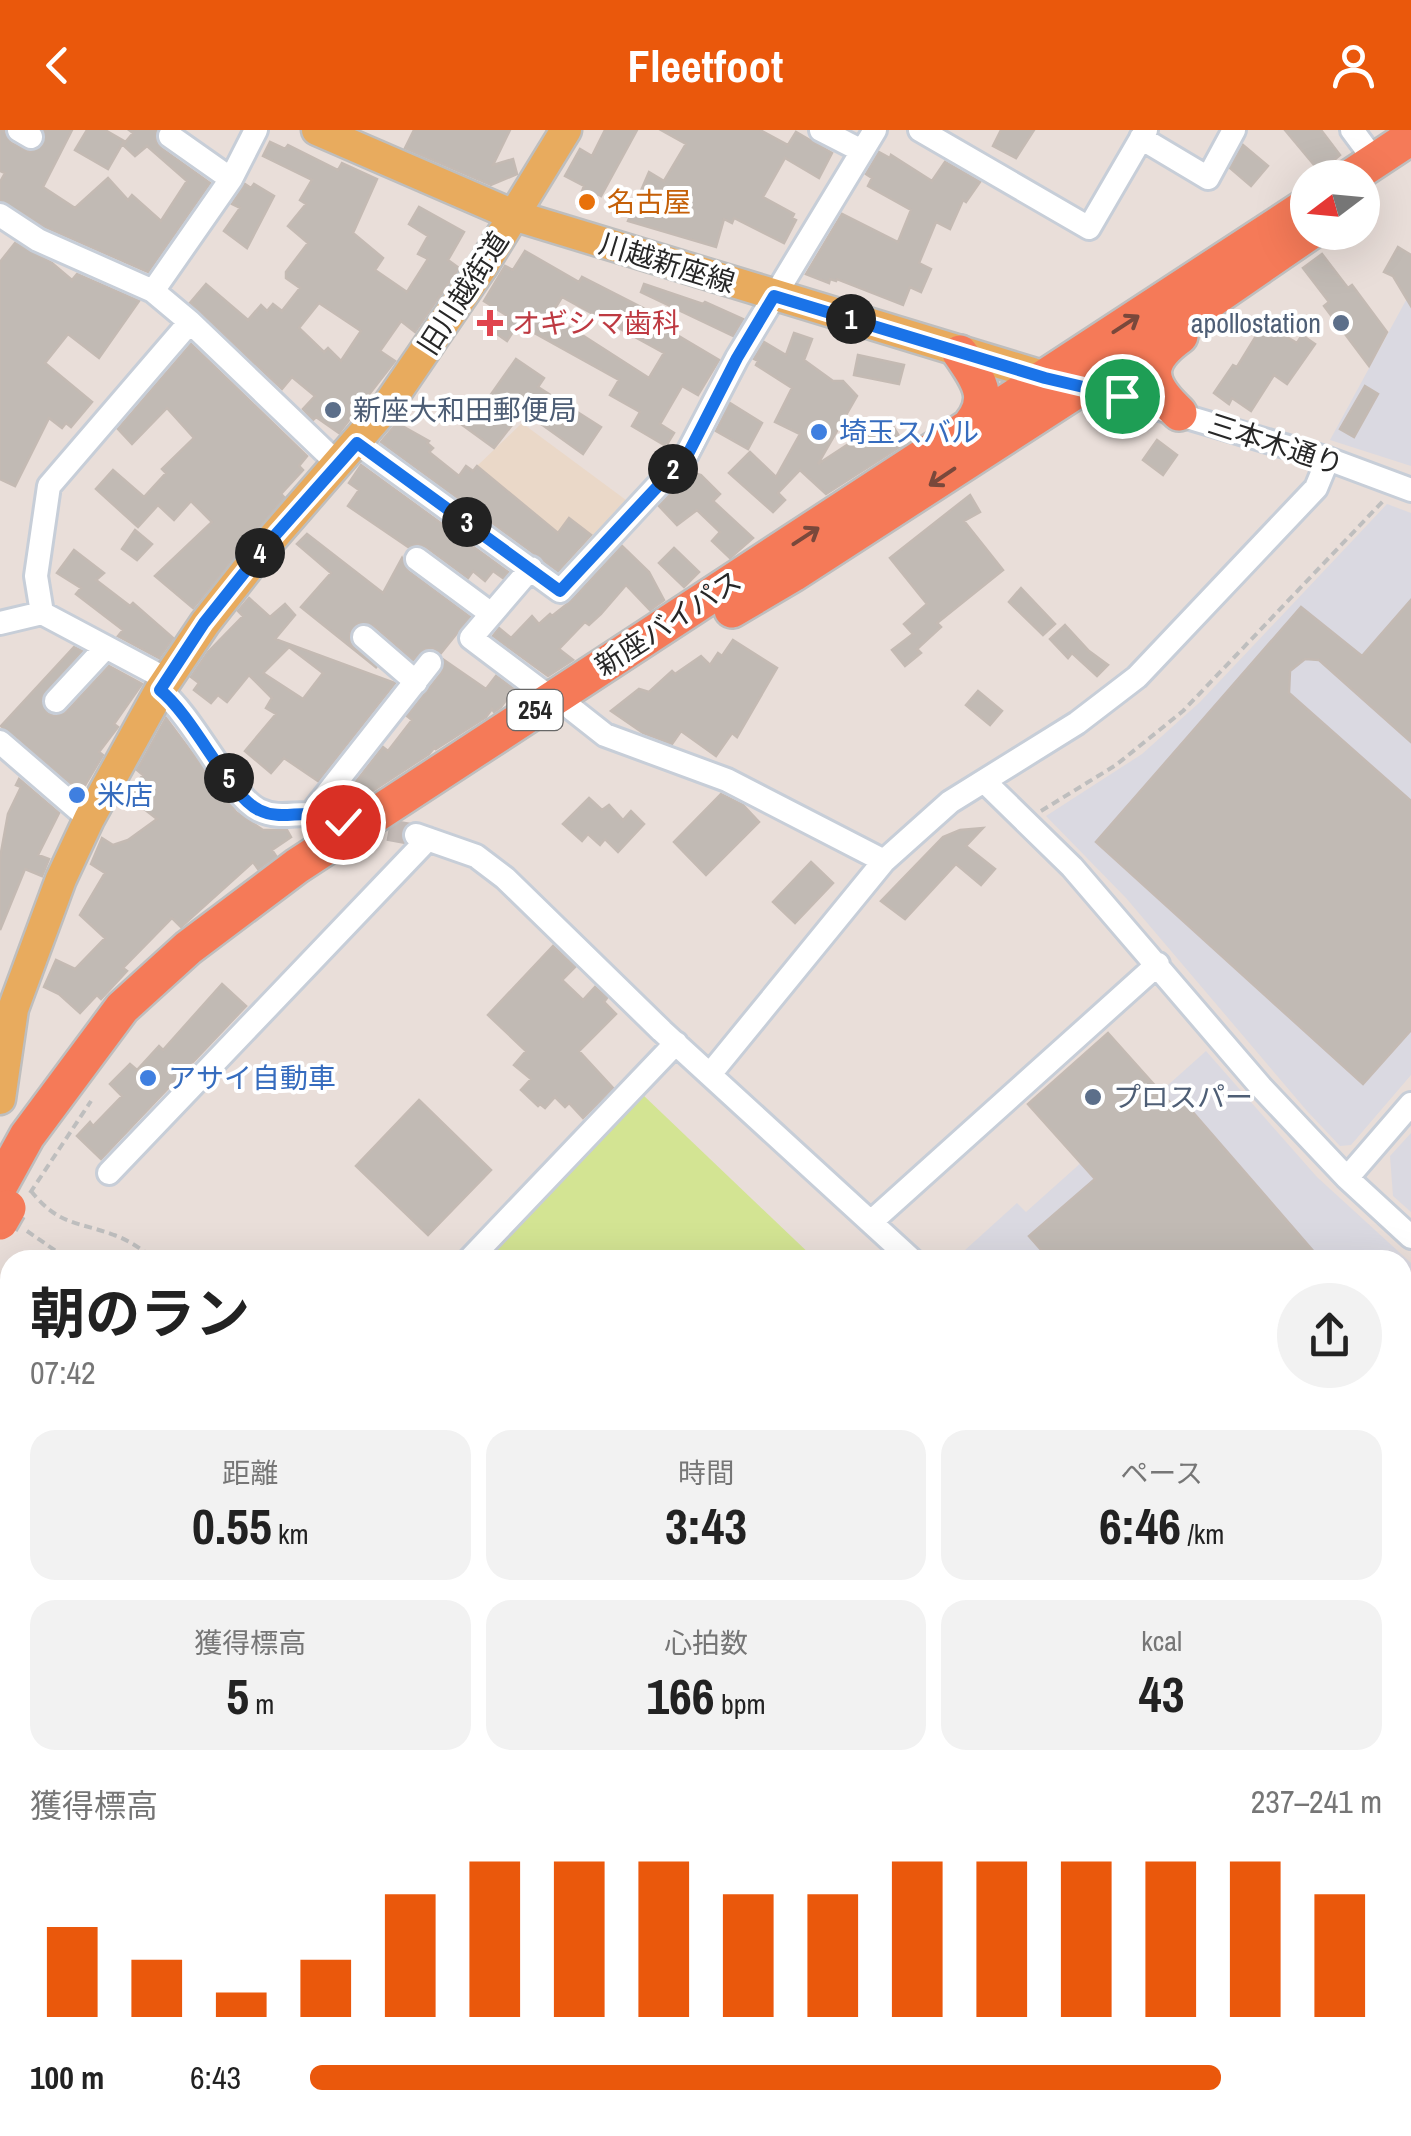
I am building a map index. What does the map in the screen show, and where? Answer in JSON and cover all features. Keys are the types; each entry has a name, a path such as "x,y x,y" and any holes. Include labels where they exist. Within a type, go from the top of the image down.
{"highway":[{"path":"1376,160 1411,137"},
{"path":"1380,184 1411,162"},
{"name":"新座バイパス","path":"10,1205 55,1126 132,1030 193,971 312,880 562,704 1290,217"},
{"name":"新座バイパス","path":"10,1205 27,1136 122,1008 188,948 297,866 562,704 793,574 1290,248"},
{"path":"1179,413 1154,380 1156,358 1278,257"},
{"path":"960,353 982,395 977,419 964,433"},
{"name":"254","path":"0,1141 108,1016 122,1008"}],"main road":[{"name":"川越新座線","path":"318,130 513,215 960,353 1083,386"},
{"name":"旧川越街道","path":"0,1099 7,1018 61,880 90,818 164,685 204,623 347,454 444,325 566,130"}],"street":[{"path":"153,291 230,180 256,130"},
{"path":"821,130 862,151"},
{"path":"0,215 38,240 153,291 347,454 530,568 560,591 688,454 737,358 875,130"},
{"path":"920,130 1089,228 1143,134 1208,178 1234,130"},
{"path":"1352,130 1360,160"},
{"path":"170,136 230,180"},
{"path":"42,613 36,576 49,486 190,322"},
{"name":"三本木通り","path":"1083,386 1328,459 1404,497"},
{"path":"711,1073 884,861 950,802 1077,724 1137,677 1316,488 1328,459"},
{"path":"416,559 490,613"},
{"path":"530,568 470,638 605,736 727,780 884,861"},
{"path":"0,623 42,613 164,685 256,810 281,817 312,814 343,822"},
{"path":"312,814 423,672 364,636"},
{"path":"56,700 106,648"},
{"path":"0,742 90,818"},
{"path":"985,782 1072,867 1261,1087 1347,1178 1411,1238"},
{"path":"109,1173 422,837 476,856 505,878 676,1043 901,1250"},
{"path":"871,1222 1158,964"},
{"path":"479,1250 676,1043"},
{"path":"1347,1178 1411,1104"}],"path":[{"path":"1036,814 1116,766 1183,710 1385,499 1404,497"},
{"path":"10,1205 91,1101"},
{"path":"10,1205 58,1250"},
{"path":"10,1205 48,1210 71,1224 116,1236 139,1250"}],"shaded area":[{"path":"1411,291 1411,466 1330,440"},
{"path":"522,423 630,503 558,583 449,502 477,466"},
{"path":"1387,504 1411,513 1411,1075 1351,1145 1340,1146 1126,898 1046,816 1142,754 1200,702"},
{"path":"1206,1051 1317,1177 1397,1250 965,1250 1017,1203 1026,1212"},
{"path":"1411,1133 1411,1212 1393,1196 1390,1156"}],"green space":[{"path":"642,1094 806,1250 495,1250"}],"building":[{"path":"0,130 11,143 30,152 43,145 44,130 72,130 43,187 75,208 108,178 128,200 132,195 161,221 187,181 147,146 135,156 123,145 133,133 129,130 157,130 156,141 161,148 210,183 148,272 45,227 0,200 0,182 5,173 0,171"},
{"path":"87,130 105,130 124,141 108,169 75,150"},
{"path":"414,130 510,130 493,165 513,159 517,174 491,185 405,148"},
{"path":"605,130 637,130 601,196 597,194 592,210 577,205 584,186 565,176 580,149 592,156"},
{"path":"661,130 760,130 788,145 796,132 832,153 819,178 785,158 763,197 794,214 792,218 796,220 784,243 734,218 732,223 724,219 716,247 628,221 649,172 664,181 686,144"},
{"path":"1001,130 1034,130 1016,158 993,146"},
{"path":"1285,130 1321,130 1340,155 1334,160 1310,160"},
{"path":"270,142 285,149 288,145 338,170 342,163 377,179 353,233 383,258 375,270 407,292 428,259 418,254 428,236 409,224 419,207 464,232 448,260 459,268 415,332 401,321 380,351 395,361 339,433 316,417 313,420 303,409 315,396 292,377 282,389 190,303 206,284 248,320 261,305 267,311 273,304 282,311 300,288 286,278 286,272 308,243 288,226 306,204 300,200 312,180 263,156","holes":["319,303 361,331 341,361 328,348 324,352 299,328"]},
{"path":"1243,145 1268,166 1251,186 1230,168"},
{"path":"879,152 890,158 891,155 932,181 945,162 980,182 966,202 963,200 950,229 936,222 919,263 931,269 921,292 910,287 903,305 837,279 830,279 829,283 806,274 842,214 898,242 911,210 868,186 872,178 866,174"},
{"path":"245,184 251,188 254,184 274,196 247,248 224,231 240,208 232,204"},
{"path":"15,243 52,263 72,280 77,274 139,301 99,358 68,334 45,363 92,402 71,427 66,423 62,428 49,418 15,486 0,479 0,262"},
{"path":"1398,247 1411,255 1411,306 1393,276 1384,272"},
{"path":"525,251 579,282 582,277 643,308 640,313 719,360 698,395 682,386 660,424 674,433 666,446 632,426 640,412 610,395 619,380 518,324 507,341 494,332 506,315 484,301 505,266 513,270","holes":["562,297 664,353 649,378 551,315"]},
{"path":"1322,254 1348,288 1352,285 1387,332 1369,366 1324,306 1329,302 1303,268"},
{"path":"644,284 705,302 743,319 733,336 641,292"},
{"path":"1264,323 1297,343 1302,335 1315,344 1287,384 1274,375 1251,411 1232,398 1229,404 1214,393 1233,365 1237,367"},
{"path":"794,333 812,339 804,360 833,381 843,381 857,396 818,464 888,418 904,444 826,494 800,470 778,493 785,500 773,512 729,473 750,452 776,477 800,434 775,422 792,388 756,365 758,361 754,359 764,342 786,355"},
{"path":"191,344 307,456 299,466 303,470 281,494 284,497 193,608 155,576 212,522 191,501 174,520 158,505 138,527 96,489 113,470 144,497 166,473 162,469 194,438 167,408 132,444 118,429"},
{"path":"858,355 904,365 899,384 854,375"},
{"path":"516,359 544,378 538,387 601,427 583,454 523,411 494,448 450,416 465,398 480,410"},
{"path":"1365,386 1378,394 1354,437 1340,429"},
{"path":"730,403 762,423 748,449 716,431"},
{"path":"397,423 429,441 433,448 429,452 459,476 466,466 473,471 477,466 558,533 569,518 591,535 558,571 381,442"},
{"path":"1157,440 1177,455 1163,475 1143,460"},
{"path":"361,465 508,572 503,578 493,571 485,581 473,571 468,578 426,547 408,547 348,506 359,490 349,483"},
{"path":"691,472 701,475 720,494 713,501 753,538 730,558 712,541 720,532 697,510 677,525 659,506"},
{"path":"970,495 980,512 964,521 1003,570 937,623 941,627 905,666 892,650 913,634 904,624 927,604 890,558"},
{"path":"135,530 152,544 137,560 122,549"},
{"path":"307,534 383,593 402,558 408,571 470,617 441,653 425,649 413,660 374,626 358,623 350,633 350,643 377,668 301,607 331,573 297,544"},
{"path":"622,546 649,572 664,600 650,610 626,585 601,614 589,625 585,622 559,649 573,660 548,676 493,636 499,628 511,638 532,616 539,624 552,616"},
{"path":"674,548 699,572 684,587 659,563"},
{"path":"74,550 104,573 96,580 130,606 133,603 173,638 159,658 118,636 123,630 76,594 81,588 57,573"},
{"path":"1021,588 1055,624 1043,635 1009,602"},
{"path":"249,598 270,617 285,604 295,615 275,639 395,683 318,781 284,758 271,773 245,751 276,714 266,708 272,698 249,675 227,702 218,695 211,703 194,690 199,683 191,677 208,652 243,616 238,611","holes":["289,647 323,673 303,699 263,673"]},
{"path":"1411,600 1411,742 1319,660 1305,659 1290,671 1289,693 1411,801 1411,1030 1363,1084 1096,842 1301,607 1362,656"},
{"path":"1065,625 1108,665 1097,676 1072,653 1068,658 1050,639"},
{"path":"733,640 777,668 737,737 732,733 716,756 681,731 672,744 643,733 611,711 639,689 649,692 672,671 675,674 701,656 710,665"},
{"path":"74,647 82,651 42,697 47,713 54,716 66,712 109,666 142,684 114,724 118,727 99,752 103,755 81,792 1,726"},
{"path":"444,660 486,689 496,676 514,689 494,712 492,709 486,717 348,807 341,801 383,747 388,751 412,720 407,716 442,672"},
{"path":"978,691 1002,711 990,725 966,705"},
{"path":"166,718 236,812 263,830 287,830 291,837 272,850 276,856 258,869 253,862 181,927 172,918 123,968 127,971 101,999 97,995 80,1013 59,994 44,987 56,960 75,969 105,938 80,915 105,873 91,864 102,838 113,845 128,840 157,819 129,792 143,775 137,770"},
{"path":"19,779 59,813 38,855 49,859 42,876 25,869 0,930 0,858 8,814 21,787 16,785"},
{"path":"721,794 743,805 759,822 706,875 674,842"},
{"path":"589,798 602,810 609,805 623,820 631,811 644,824 618,852 605,839 600,845 588,834 582,841 563,824"},
{"path":"983,828 966,846 995,869 981,885 956,864 905,919 881,901 943,837 960,830"},
{"path":"811,862 833,883 795,923 773,902"},
{"path":"553,946 575,967 562,980 583,1000 595,987 616,1014 579,1051 613,1088 583,1118 569,1103 565,1107 555,1097 545,1108 521,1090 531,1079 514,1065 526,1051 488,1015"},
{"path":"222,984 246,1006 101,1159 77,1136 90,1122 93,1126 122,1096 110,1084 130,1064 137,1070 159,1046 163,1050"},
{"path":"1108,1033 1176,1109 1184,1102 1312,1250 1041,1250 1029,1236 1095,1179 1028,1104"},
{"path":"419,1100 491,1170 428,1235 356,1166"}],"tunnel":[{"path":"356,824 416,835"}],"place":[{"name":"名古屋","path":"587,202"},
{"name":"オギシマ歯科","path":"490,323"},
{"name":"apollostation","path":"1341,323"},
{"name":"新座大和田郵便局","path":"333,410"},
{"name":"埼玉スバル","path":"819,432"},
{"name":"米店","path":"77,795"},
{"name":"アサイ自動車","path":"148,1078"},
{"name":"プロスパー","path":"1093,1097"}],"route":[{"path":"343,822 312,814 281,817 256,810 176,702 160,690 204,623 263,549 357,443 560,591 688,454 774,296 1045,378 1122,396"}]}
